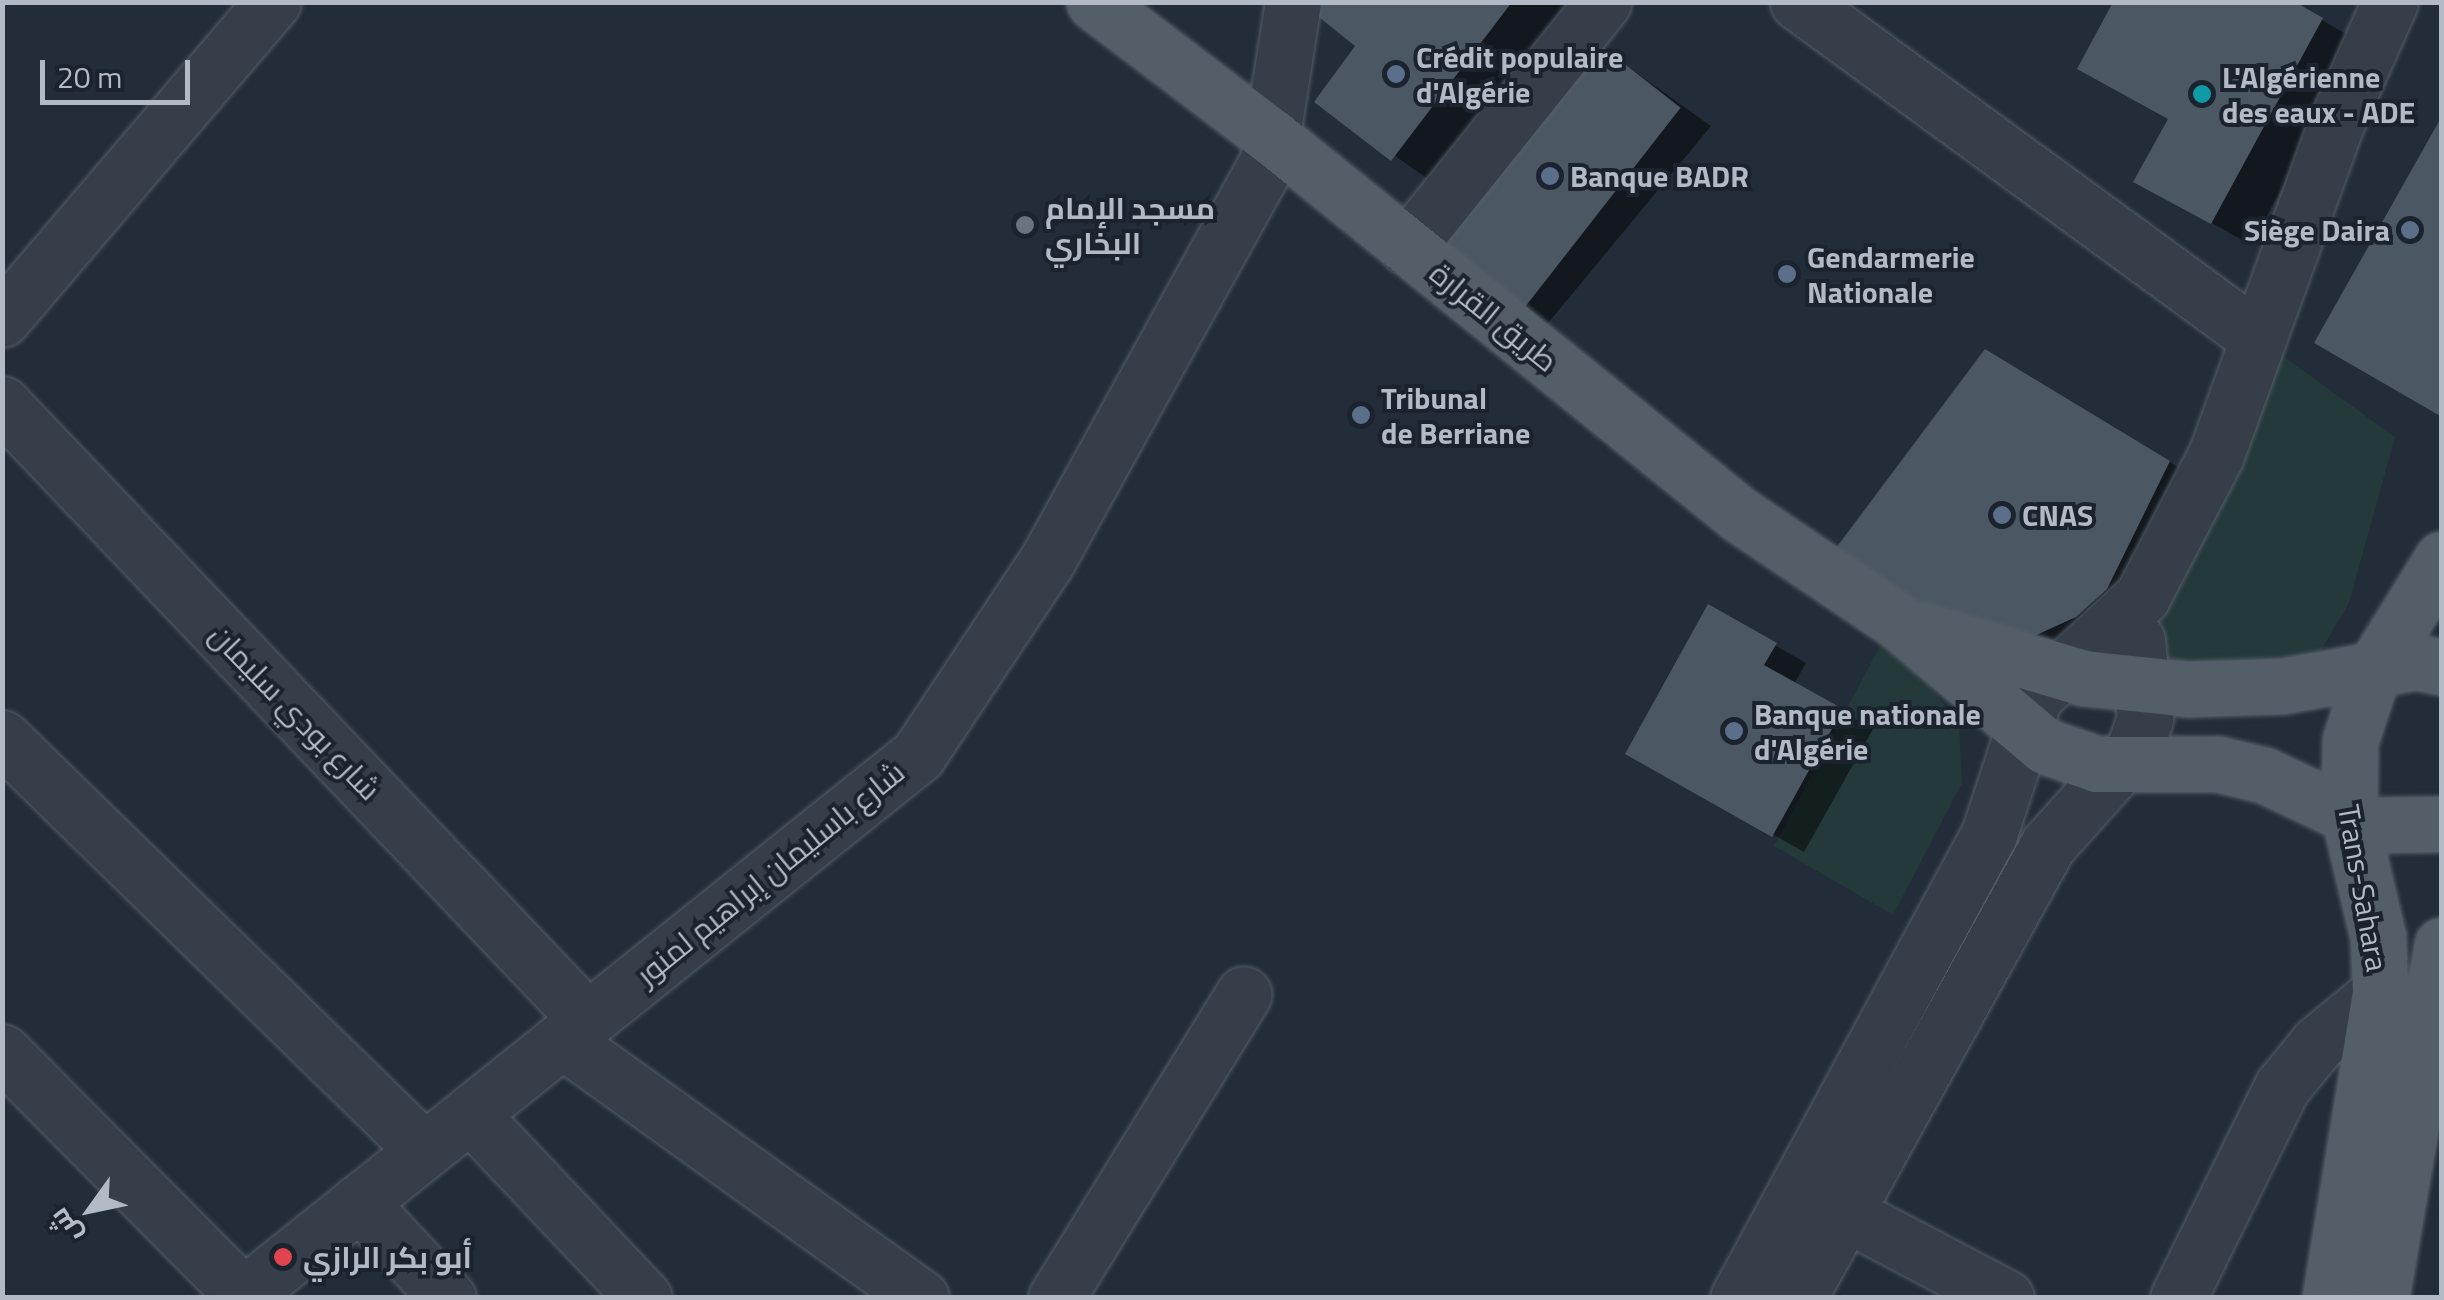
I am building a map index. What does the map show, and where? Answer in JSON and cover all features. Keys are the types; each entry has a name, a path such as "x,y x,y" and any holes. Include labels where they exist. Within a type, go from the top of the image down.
{"main road":[{"name":"طريق القرارة","path":"1094,2 1272,137 1752,525 1900,623"},
{"name":"Trans-Sahara","path":"2330,1298 2380,992 2378,938 2348,816 2350,741 2374,669 2442,559"},
{"path":"1900,623 2056,672 2142,686 2235,690 2416,662 2442,667"},
{"path":"1900,623 2024,728 2070,758 2233,768 2308,793 2348,816 2394,830 2442,824"},
{"name":"Trans-Sahara","path":"2381,1298 2425,1130 2442,944"}],"street":[{"path":"2,319 272,2"},
{"name":"شارع باسليمان إبراهيم لمنور","path":"241,1296 918,755 1047,561 1127,425 1268,161 1293,2"},
{"path":"1407,246 1603,2"},
{"path":"1798,2 2258,338"},
{"path":"1798,1298 2048,845 2070,814 2125,762 2145,718 2137,640 2142,597 2216,455 2337,121 2390,2"},
{"name":"شارع بودي سليمان","path":"2,404 574,1030 921,1298"},
{"path":"1738,1298 1990,834 2034,697 2056,672 2142,597"},
{"path":"2,738 424,1150"},
{"path":"2178,1298 2282,1087 2318,1043 2380,992"},
{"path":"1056,1298 1244,994"},
{"path":"2,1052 241,1296"},
{"path":"1856,1079 1903,1106"},
{"path":"470,1114 644,1298"},
{"path":"359,1202 448,1298"},
{"path":"1845,1213 2006,1298"}],"green space":[{"path":"2258,338 2395,437 2349,603 2321,650 2274,673 2168,666 2129,602"},
{"path":"1889,629 1959,725 1962,783 1893,915 1774,846"}],"building":[{"name":"Crédit populaire d'Algérie","path":"1300,2 1512,2 1391,161 1314,102 1355,46"},
{"name":"L'Algérienne des eaux - ADE","path":"2113,2 2295,2 2323,18 2211,224 2133,182 2168,119 2077,69"},
{"name":"Banque BADR","path":"1590,37 1681,108 1516,319 1425,248"},
{"name":"Siège Daira","path":"2442,116 2442,417 2314,343"},
{"name":"CNAS","path":"1985,349 2170,461 2107,589 2076,617 2003,650 1821,568"},
{"name":"Banque nationale d'Algérie","path":"1708,604 1777,643 1764,665 1843,709 1772,837 1625,754"}],"place":[{"name":"Crédit populaire d'Algérie","path":"1396,74"},
{"name":"L'Algérienne des eaux - ADE","path":"2202,94"},
{"name":"Banque BADR","path":"1550,176"},
{"name":"مسجد الإمام البخاري","path":"1025,225"},
{"name":"Siège Daira","path":"2410,230"},
{"name":"Gendarmerie Nationale","path":"1787,274"},
{"name":"Tribunal de Berriane","path":"1361,415"},
{"name":"CNAS","path":"2002,515"},
{"name":"Banque nationale d'Algérie","path":"1734,731"},
{"name":"أبو بكر الرازي","path":"283,1257"}]}
